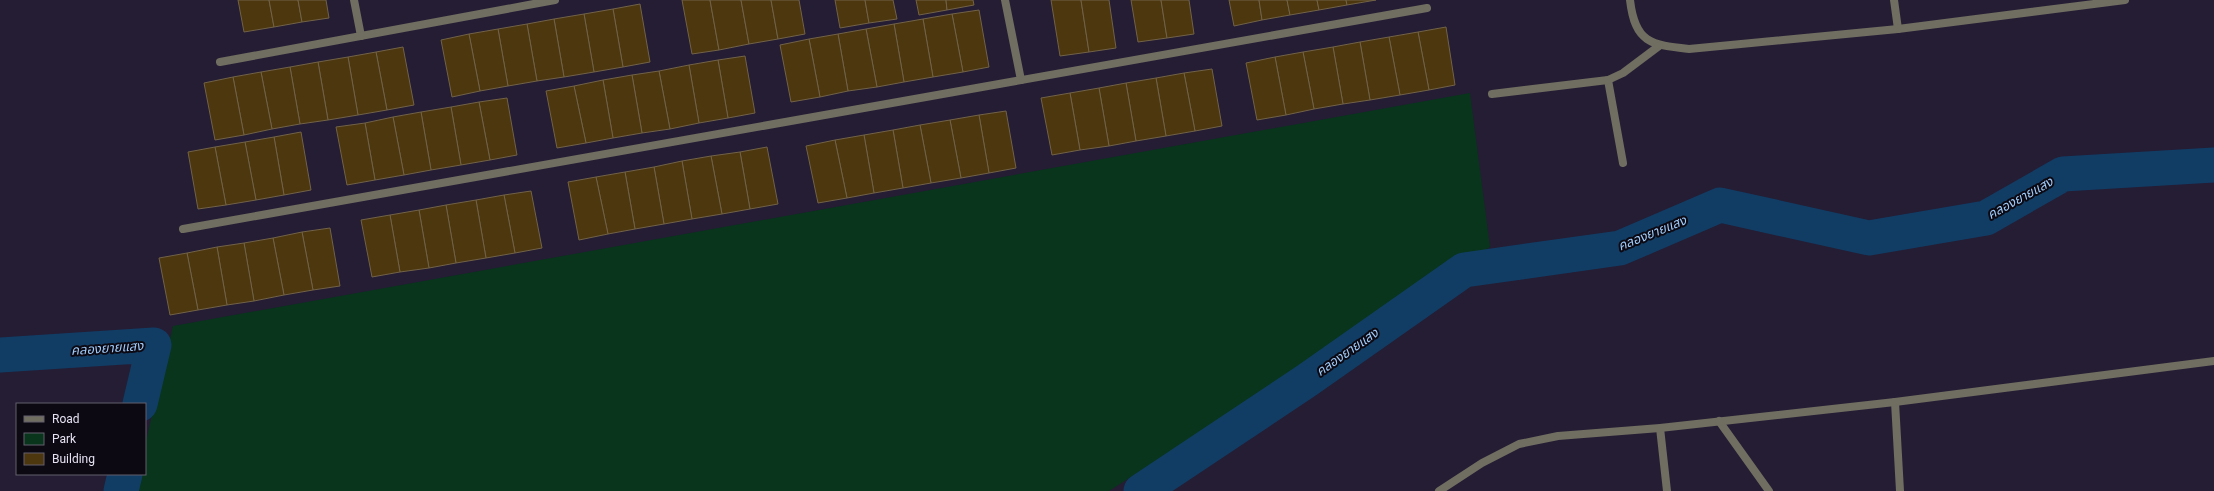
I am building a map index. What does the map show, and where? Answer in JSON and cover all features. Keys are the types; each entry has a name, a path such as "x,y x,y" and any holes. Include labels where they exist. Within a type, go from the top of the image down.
{"street":[{"path":"354,0 361,36"},
{"path":"220,62 361,36 522,3 555,0"},
{"path":"1005,0 1021,80"},
{"path":"1630,0 1632,21 1645,38 1659,46 1689,50 1898,29 2125,0"},
{"path":"1894,0 1898,29"},
{"path":"183,229 1426,8"},
{"path":"1492,94 1608,80 1623,73 1659,46"},
{"path":"1608,80 1623,163"},
{"path":"1439,491 1482,463 1519,444 1558,436 1660,428 1895,402 2214,361"},
{"path":"1895,402 1900,491"},
{"path":"1719,421 1769,491"},
{"path":"1660,428 1667,491"}],"green space":[{"path":"1470,93 1490,247 1109,491 134,491 138,475 146,475 146,441 173,326"}],"building":[{"path":"238,0 269,0 274,27 244,32"},
{"path":"269,0 298,0 302,22 274,27"},
{"path":"298,0 326,0 329,18 302,22"},
{"path":"682,0 710,0 719,50 692,54"},
{"path":"710,0 741,0 749,44 719,50"},
{"path":"741,0 771,0 778,39 749,44"},
{"path":"771,0 799,0 805,34 778,39"},
{"path":"835,0 865,0 869,23 840,28"},
{"path":"865,0 893,0 897,19 869,23"},
{"path":"916,0 946,0 947,10 919,15"},
{"path":"946,0 973,0 974,5 947,10"},
{"path":"1051,0 1081,0 1089,52 1060,56"},
{"path":"1081,0 1109,0 1116,48 1089,52"},
{"path":"1131,0 1161,0 1167,38 1138,42"},
{"path":"1161,0 1189,0 1194,34 1167,38"},
{"path":"1229,0 1259,0 1262,20 1234,26"},
{"path":"1259,0 1287,0 1290,15 1262,20"},
{"path":"1287,0 1317,0 1319,10 1290,15"},
{"path":"1317,0 1346,0 1347,5 1319,10"},
{"path":"1346,0 1376,0 1347,5"},
{"path":"640,4 650,62 623,67 613,9"},
{"path":"613,9 623,67 594,72 584,14"},
{"path":"979,10 989,67 963,72 952,14"},
{"path":"584,14 594,72 564,77 554,19"},
{"path":"952,14 963,72 933,77 923,19"},
{"path":"554,19 564,77 537,81 527,24"},
{"path":"923,19 933,77 904,82 894,24"},
{"path":"527,24 537,81 508,86 498,29"},
{"path":"894,24 904,82 877,87 866,29"},
{"path":"1446,27 1455,85 1429,90 1418,32"},
{"path":"498,29 508,86 480,91 469,34"},
{"path":"866,29 877,87 848,91 838,34"},
{"path":"1418,32 1429,90 1400,95 1389,37"},
{"path":"469,34 480,91 452,97 441,40"},
{"path":"838,34 848,91 820,97 809,39"},
{"path":"1389,37 1400,95 1370,100 1360,42"},
{"path":"809,39 820,97 791,102 780,45"},
{"path":"1360,42 1370,100 1343,104 1333,47"},
{"path":"403,47 414,105 387,110 376,52"},
{"path":"1333,47 1343,104 1314,109 1303,52"},
{"path":"376,52 387,110 358,115 348,57"},
{"path":"1303,52 1314,109 1286,115 1275,57"},
{"path":"745,56 755,113 728,118 718,60"},
{"path":"348,57 358,115 328,120 318,62"},
{"path":"1275,57 1286,115 1257,120 1246,63"},
{"path":"718,60 728,118 699,123 689,65"},
{"path":"318,62 328,120 300,124 290,67"},
{"path":"689,65 699,123 670,129 659,71"},
{"path":"290,67 300,124 272,129 261,72"},
{"path":"1212,69 1222,126 1195,131 1184,73"},
{"path":"659,71 670,129 642,133 632,75"},
{"path":"261,72 272,129 244,135 233,77"},
{"path":"1184,73 1195,131 1166,136 1156,78"},
{"path":"632,75 642,133 613,138 603,80"},
{"path":"233,77 244,135 215,140 204,83"},
{"path":"1156,78 1166,136 1136,141 1126,83"},
{"path":"603,80 613,138 586,143 574,86"},
{"path":"1126,83 1136,141 1109,146 1099,88"},
{"path":"574,86 586,143 557,148 546,91"},
{"path":"1099,88 1109,146 1080,150 1070,93"},
{"path":"1070,93 1080,150 1052,155 1041,98"},
{"path":"507,98 517,155 490,160 479,102"},
{"path":"479,102 490,160 461,165 451,107"},
{"path":"451,107 461,165 431,170 421,112"},
{"path":"1006,111 1016,168 989,173 979,115"},
{"path":"421,112 431,170 404,175 393,117"},
{"path":"979,115 989,173 961,178 950,120"},
{"path":"393,117 404,175 375,180 365,123"},
{"path":"950,120 961,178 931,183 920,125"},
{"path":"365,123 375,180 347,185 336,127"},
{"path":"920,125 931,183 903,188 893,130"},
{"path":"893,130 903,188 874,193 864,135"},
{"path":"301,132 311,190 284,195 274,137"},
{"path":"864,135 874,193 847,198 835,140"},
{"path":"274,137 284,195 256,200 245,142"},
{"path":"835,140 847,198 818,203 806,146"},
{"path":"245,142 256,200 226,205 215,147"},
{"path":"215,147 226,205 198,209 188,152"},
{"path":"767,147 778,204 750,209 740,152"},
{"path":"740,152 750,209 722,214 711,156"},
{"path":"711,156 722,214 692,219 682,161"},
{"path":"682,161 692,219 664,224 654,167"},
{"path":"654,167 664,224 635,229 625,172"},
{"path":"625,172 635,229 608,234 596,177"},
{"path":"596,177 608,234 579,240 568,182"},
{"path":"531,191 542,248 515,253 504,195"},
{"path":"504,195 515,253 486,258 476,200"},
{"path":"476,200 486,258 456,263 446,205"},
{"path":"446,205 456,263 429,268 419,210"},
{"path":"419,210 429,268 400,272 390,215"},
{"path":"390,215 400,272 372,277 361,220"},
{"path":"330,228 340,286 313,290 302,232"},
{"path":"302,232 313,290 284,295 273,238"},
{"path":"273,238 284,295 254,301 244,243"},
{"path":"244,243 254,301 227,305 217,247"},
{"path":"217,247 227,305 198,310 187,253"},
{"path":"187,253 198,310 170,315 159,258"}],"waterway":[{"name":"คลองยายแสง","path":"1141,491 1306,381 1464,270 1620,248 1720,205 1869,238 1986,218 2063,174 2214,165"},
{"name":"คลองยายแสง","path":"0,355 154,345 140,403"},
{"name":"คลองยายแสง","path":"121,491 125,475"}]}
